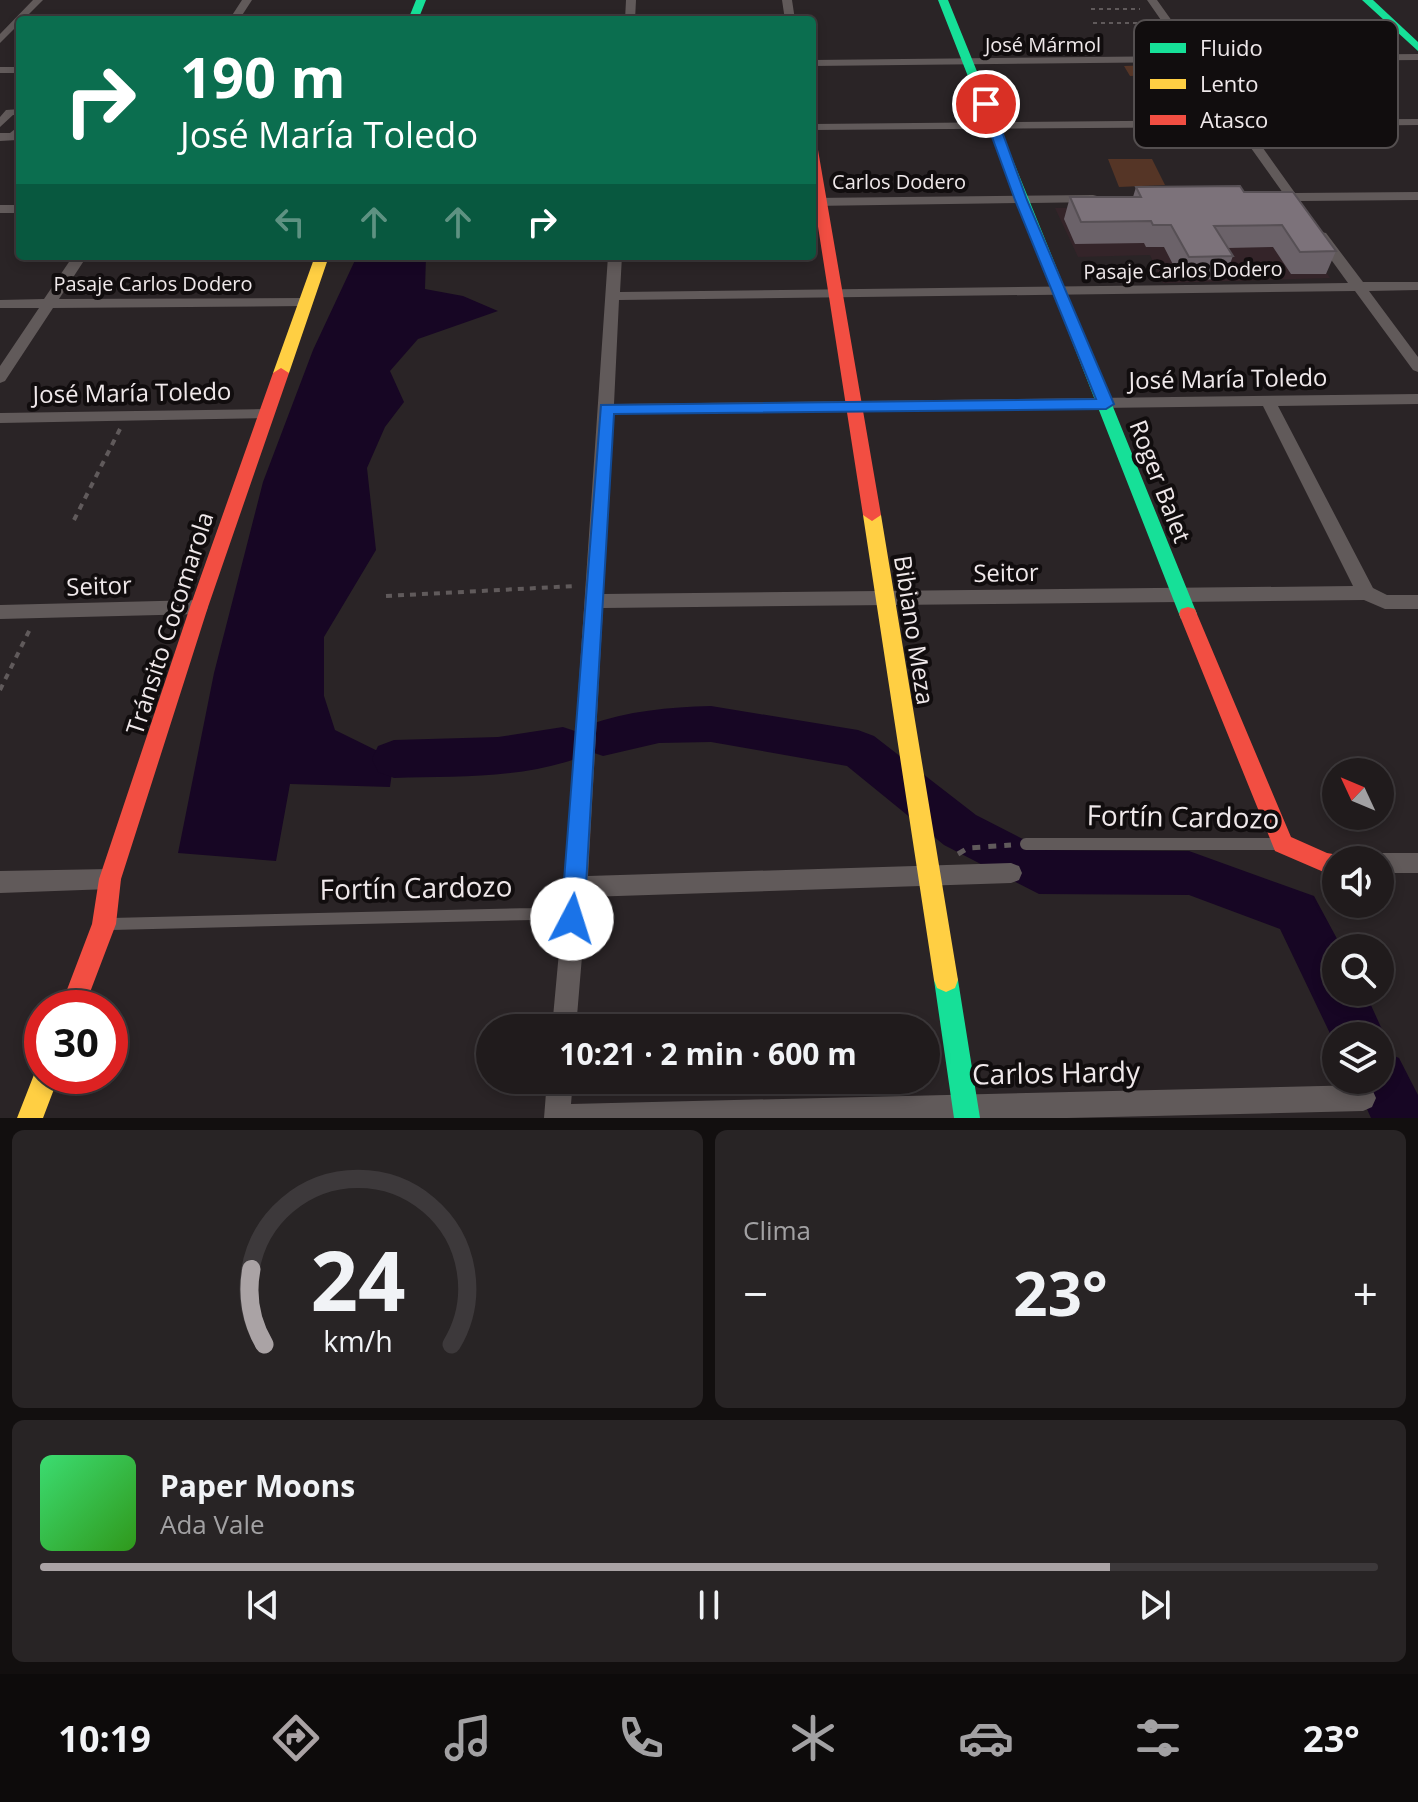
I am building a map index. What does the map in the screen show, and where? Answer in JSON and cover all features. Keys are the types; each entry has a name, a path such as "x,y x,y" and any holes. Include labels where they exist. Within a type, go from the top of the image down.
{"street":[{"path":"23,16 38,0"},
{"name":"Roger Balet","path":"943,0 1283,844"},
{"path":"1367,0 1388,20"},
{"path":"1155,4 1167,20"},
{"path":"0,40 16,23"},
{"path":"1398,29 1418,48"},
{"name":"José Mármol","path":"1398,57 1418,57"},
{"name":"José Mármol","path":"816,63 1134,61"},
{"path":"0,124 10,112 16,112"},
{"path":"1398,122 1418,122"},
{"path":"816,127 1134,125"},
{"path":"1258,148 1418,367"},
{"path":"1259,197 1418,196"},
{"name":"Carlos Dodero","path":"816,202 1101,199"},
{"name":"Bibiano Meza","path":"816,202 837,293 924,829 966,1112"},
{"path":"0,378 77,260"},
{"name":"Tránsito Cocomarola","path":"79,990 104,924 110,879 199,607 321,260"},
{"path":"565,1014 576,887 615,260"},
{"name":"Pasaje Carlos Dodero","path":"613,296 1418,286"},
{"name":"Pasaje Carlos Dodero","path":"0,304 306,302"},
{"name":"José María Toledo","path":"607,409 1418,399"},
{"path":"1268,401 1366,593"},
{"name":"José María Toledo","path":"0,418 265,414"},
{"name":"Seitor","path":"593,593 886,599 1179,592 1366,593 1385,602 1418,602"},
{"name":"Seitor","path":"0,612 199,607"},
{"name":"Fortín Cardozo","path":"1283,844 1322,861"},
{"path":"1394,863 1418,863"},
{"path":"576,887 1011,873"},
{"path":"0,882 110,879"},
{"path":"30,1118 39,1094"},
{"path":"557,1118 559,1094"},
{"name":"Carlos Hardy","path":"557,1118 966,1112 1363,1098"}],"lane":[{"name":"Fortín Cardozo","path":"1026,844 1283,844"},
{"name":"Fortín Cardozo","path":"104,924 533,914 576,887"}],"path":[{"path":"1091,9 1155,4"},
{"path":"1093,23 1134,22"},
{"path":"74,520 127,417"},
{"path":"386,596 593,593"},
{"path":"0,690 39,611"},
{"path":"968,848 1008,845"}],"shaded area":[{"path":"1124,66 1134,66 1134,76 1130,76"},
{"path":"1108,159 1152,159 1165,185 1119,187"},
{"path":"1271,205 1286,211 1330,278 1163,283 1150,255 1078,257 1055,208"},
{"path":"355,260 426,260 425,289 463,296 498,311 418,339 390,371 404,402 385,427 367,468 376,550 324,637 324,696 335,730 394,759 390,787 290,784 276,861 178,853 214,673 263,482 313,350"}],"building":[{"path":"1240,186 1244,192 1293,192 1336,251 1300,252 1282,225 1214,226 1233,256 1189,257 1171,225 1153,225 1151,221 1081,222 1070,197 1141,197 1136,187"}],"waterway":[{"path":"603,738 659,725 711,724 858,749 960,830 1039,872 1189,873 1297,912 1322,961"},
{"path":"394,759 498,756 563,745"},
{"path":"1344,1006 1352,1022"},
{"path":"1388,1094 1400,1118"}],"traffic: fast":[{"path":"415,16 421,0"},
{"path":"943,0 1188,614"},
{"path":"1367,0 1388,20"},
{"path":"1398,29 1418,48"},
{"path":"946,980 967,1118"}],"traffic: slow":[{"path":"281,373 321,260"},
{"path":"872,515 946,980"},
{"path":"30,1118 39,1094"}],"traffic: jam":[{"path":"816,174 872,515"},
{"path":"79,990 104,924 110,879 199,607 281,373"},
{"path":"1188,614 1283,844 1322,861"}],"route":[{"path":"572,919 592,585 607,409 1106,404 1021,200 986,104"}]}
